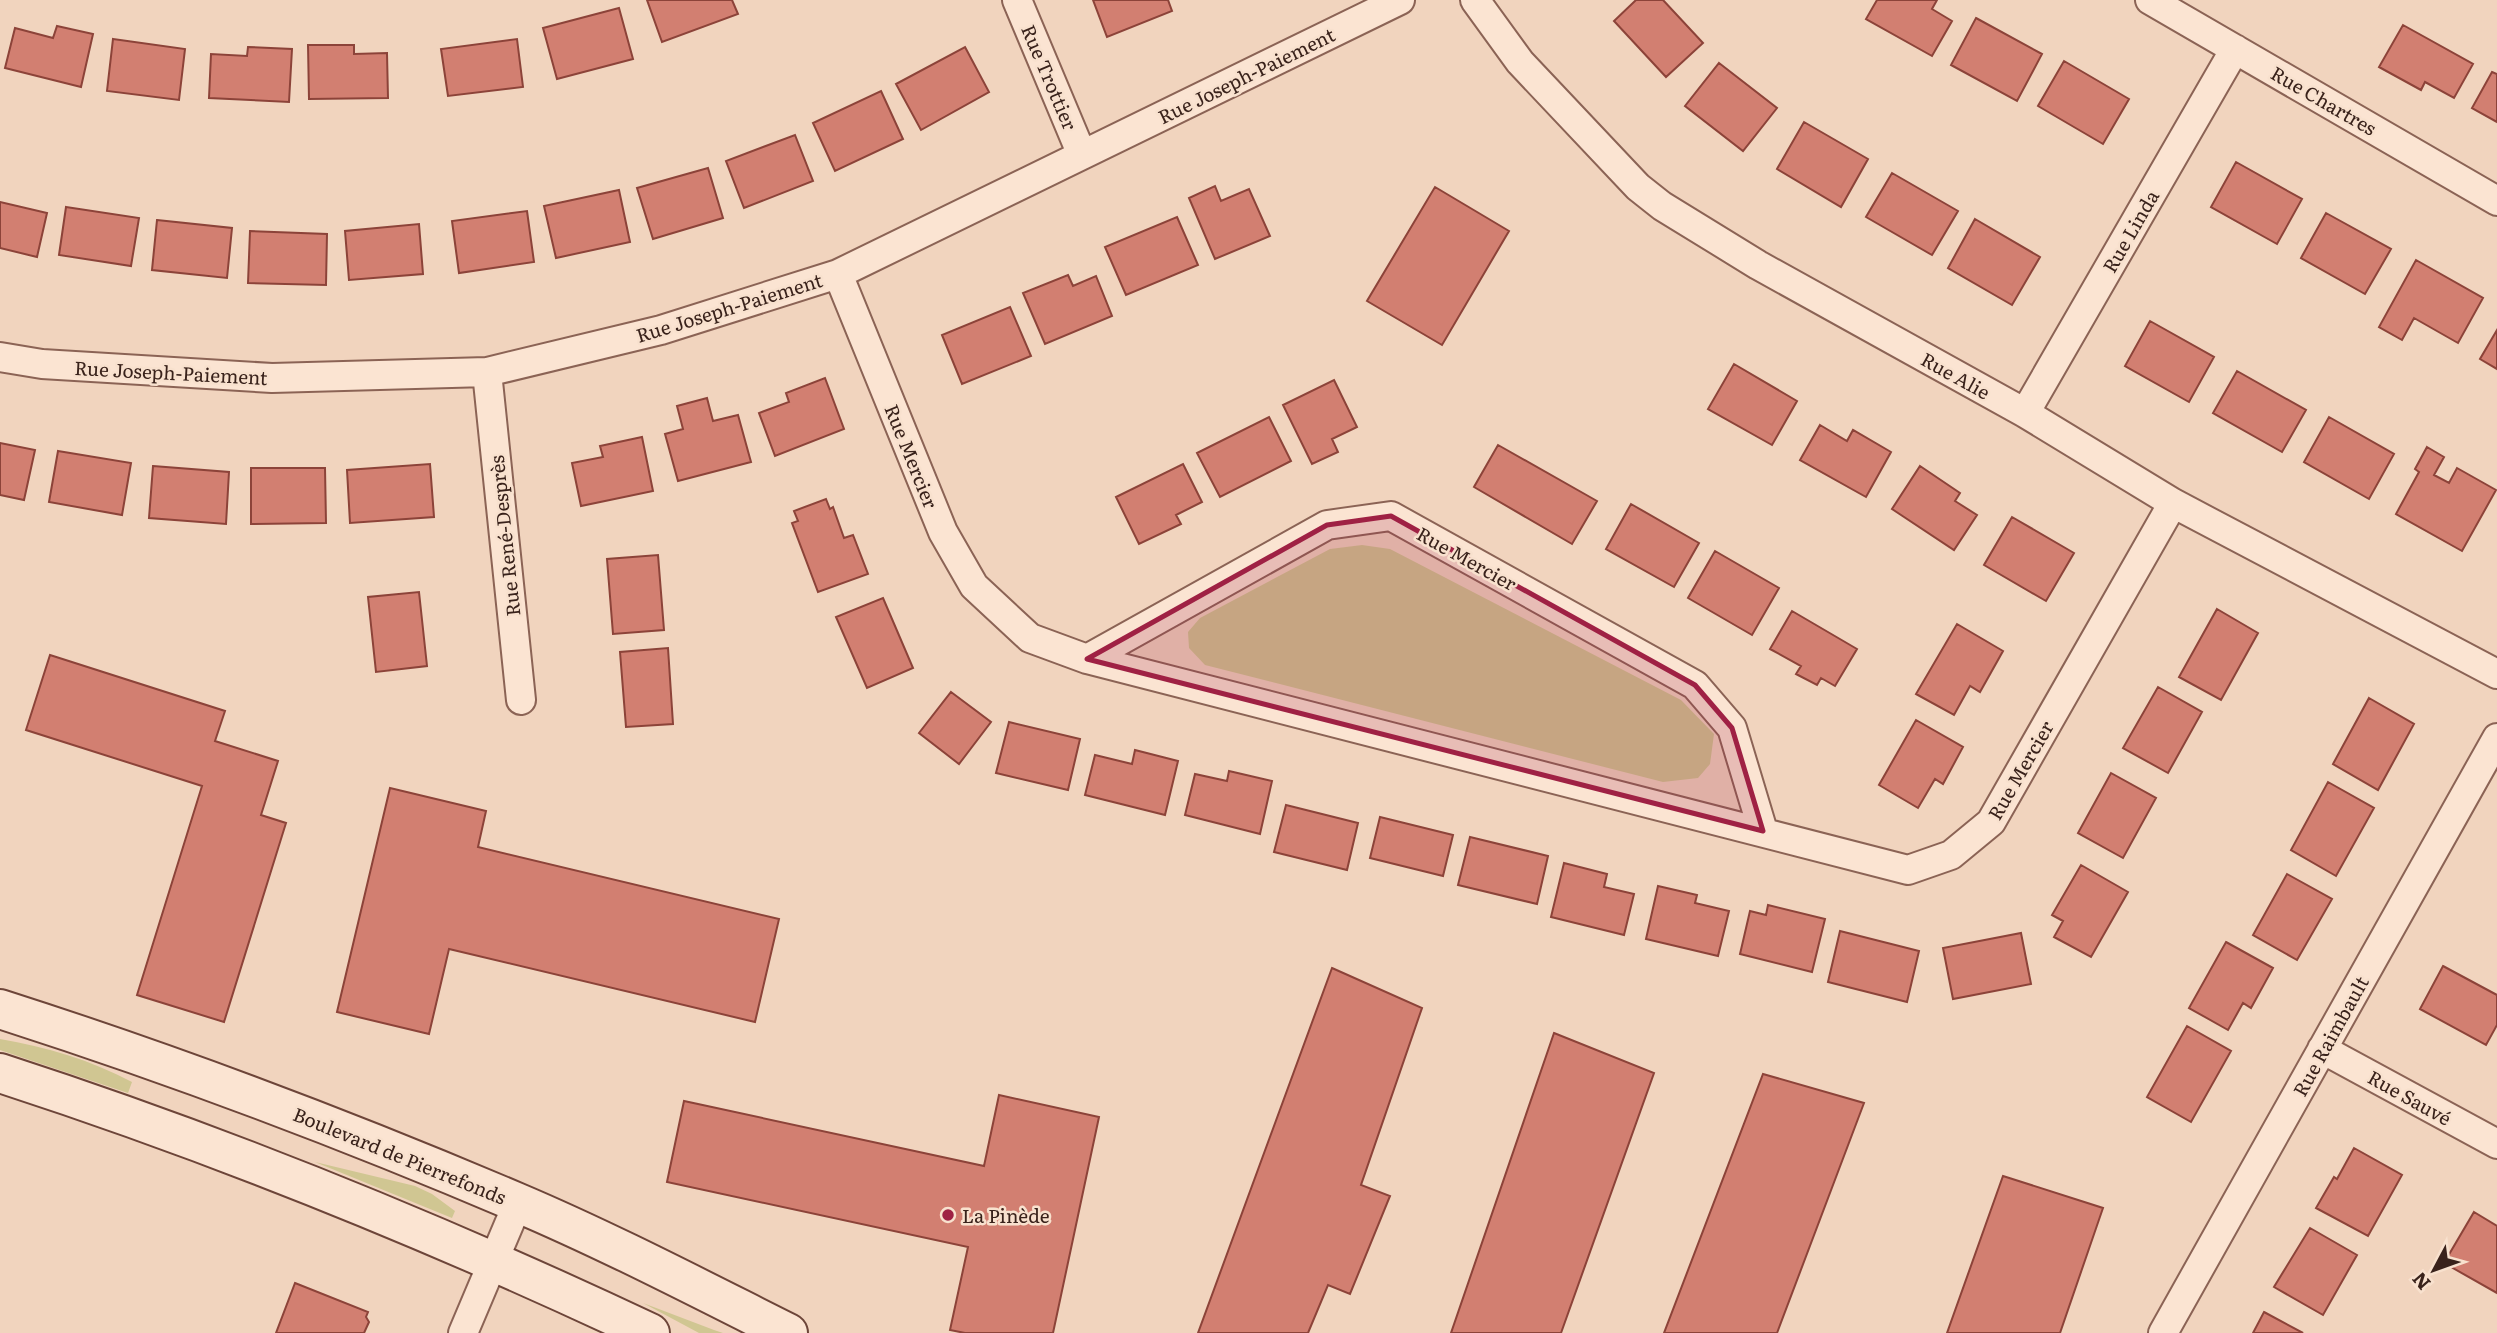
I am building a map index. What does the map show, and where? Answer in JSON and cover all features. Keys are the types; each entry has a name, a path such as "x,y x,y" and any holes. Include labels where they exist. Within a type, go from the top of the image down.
{"main road":[{"name":"Boulevard de Pierrefonds","path":"0,1010 253,1096 518,1203 657,1267 788,1333"},
{"path":"0,1073 106,1108 273,1170 493,1260 650,1333"}],"street":[{"name":"Rue Trottier","path":"1017,0 1082,155"},
{"name":"Rue Joseph-Paiement","path":"0,357 42,364 272,378 487,372 661,330 838,274 1401,0"},
{"name":"Rue Alie","path":"1475,0 1520,62 1638,187 1662,206 1758,265 2025,413 2174,503 2497,674"},
{"name":"Rue Chartres","path":"2150,0 2497,201"},
{"name":"Rue Linda","path":"2025,413 2235,49"},
{"name":"Rue Mercier","path":"838,274 943,532 974,586 1030,638 1087,659 1908,870 1951,855 1991,822 2174,503"},
{"name":"Rue René-Desprès","path":"487,372 521,700"},
{"name":"Rue Mercier","path":"1087,659 1327,525 1391,516 1695,685 1732,728 1763,831"},
{"name":"Rue Raimbault","path":"2163,1333 2497,738"},
{"name":"Rue Sauvé","path":"2322,1049 2497,1144"},
{"path":"463,1333 518,1203"}],"highlighted area":[{"path":"1391,516 1695,685 1732,728 1763,831 1087,659 1327,525"}],"shaded area":[{"path":"1362,545 1390,549 1681,700 1714,734 1710,764 1698,778 1663,782 1205,665 1189,648 1188,632 1200,618 1330,549"},
{"path":"0,1039 51,1050 101,1067 132,1082 128,1093 0,1050"},
{"path":"315,1162 415,1186 432,1194 455,1211 452,1218"},
{"path":"643,1303 714,1330 723,1333 699,1333"}],"building":[{"path":"647,0 732,0 738,14 662,42"},
{"path":"1093,0 1168,0 1172,11 1107,37"},
{"path":"1636,0 1663,0 1703,43 1666,77 1614,21"},
{"path":"1877,0 1937,0 1932,9 1952,21 1932,56 1866,19"},
{"path":"619,8 633,59 557,79 543,28"},
{"path":"1976,18 2042,54 2017,101 1951,65"},
{"path":"2403,25 2473,64 2454,98 2425,82 2421,90 2379,67"},
{"path":"57,26 93,34 81,87 5,68 15,28 53,38"},
{"path":"113,39 185,49 179,100 107,91"},
{"path":"517,39 523,87 448,96 441,49"},
{"path":"308,45 354,45 354,54 387,53 388,98 309,99"},
{"path":"248,47 292,49 289,102 209,98 211,54 247,56"},
{"path":"965,47 989,92 921,130 896,84"},
{"path":"2064,61 2129,99 2103,144 2038,106"},
{"path":"1719,63 1777,108 1743,151 1685,106"},
{"path":"2492,72 2497,74 2497,122 2472,108"},
{"path":"881,91 903,139 835,171 813,123"},
{"path":"1804,122 1868,159 1841,207 1777,169"},
{"path":"795,135 813,181 744,208 726,161"},
{"path":"2236,162 2302,199 2277,244 2211,207"},
{"path":"708,168 723,218 653,239 637,188"},
{"path":"1892,173 1958,211 1932,255 1866,217"},
{"path":"1215,186 1221,201 1249,189 1270,236 1215,259 1189,198"},
{"path":"1435,187 1509,231 1442,345 1367,301"},
{"path":"619,190 630,242 556,258 544,206"},
{"path":"0,202 47,213 37,257 0,248"},
{"path":"66,207 139,218 131,266 59,255"},
{"path":"527,211 534,262 459,273 452,221"},
{"path":"2326,213 2391,249 2365,294 2301,258"},
{"path":"1177,217 1198,265 1126,295 1105,247"},
{"path":"1975,219 2040,257 2012,305 1948,268"},
{"path":"157,220 232,228 227,278 152,270"},
{"path":"419,224 423,274 349,280 345,231"},
{"path":"250,231 327,234 326,285 248,283"},
{"path":"2416,260 2483,298 2458,343 2414,318 2402,340 2379,327"},
{"path":"1068,275 1073,286 1096,276 1112,316 1045,344 1023,293"},
{"path":"1010,307 1031,356 962,384 942,335"},
{"path":"2150,321 2214,357 2189,402 2125,366"},
{"path":"2497,330 2497,369 2480,359"},
{"path":"1734,364 1797,401 1772,445 1708,409"},
{"path":"2237,371 2306,410 2282,452 2213,413"},
{"path":"825,378 844,429 775,456 759,413 789,402 786,393"},
{"path":"1334,380 1357,427 1332,439 1338,452 1312,464 1283,405"},
{"path":"707,398 713,421 738,415 751,462 678,481 665,434 683,429 677,406"},
{"path":"1269,417 1291,461 1220,497 1197,453"},
{"path":"2329,417 2394,454 2369,499 2304,462"},
{"path":"1820,425 1847,441 1853,430 1891,452 1866,497 1800,460"},
{"path":"642,437 653,491 581,506 572,463 603,457 600,446"},
{"path":"0,443 35,450 24,500 0,495"},
{"path":"1498,445 1597,501 1572,544 1474,487"},
{"path":"2427,447 2444,457 2434,475 2449,483 2457,468 2496,490 2462,551 2396,514 2419,472 2415,469"},
{"path":"58,451 131,463 122,515 49,502"},
{"path":"430,464 434,517 350,523 347,470"},
{"path":"1183,464 1202,502 1176,515 1181,524 1139,544 1116,497"},
{"path":"153,466 229,472 226,524 149,518"},
{"path":"1920,466 1960,493 1955,501 1977,515 1954,550 1892,509"},
{"path":"251,468 325,468 326,523 251,524"},
{"path":"826,499 830,509 833,507 844,538 853,535 868,574 818,592 792,523 798,521 794,511"},
{"path":"1631,504 1699,543 1674,587 1606,549"},
{"path":"2012,517 2074,553 2046,601 1984,565"},
{"path":"1715,551 1779,588 1752,635 1688,598"},
{"path":"658,555 664,630 613,634 607,559"},
{"path":"419,592 427,666 376,672 368,597"},
{"path":"883,598 913,668 867,688 836,617"},
{"path":"2217,609 2258,633 2221,700 2179,677"},
{"path":"1792,611 1857,649 1835,686 1821,678 1817,685 1796,674 1801,666 1770,649"},
{"path":"1957,624 2003,651 1980,692 1970,686 1954,715 1916,694"},
{"path":"668,648 673,724 626,727 620,652"},
{"path":"50,655 225,711 215,741 278,761 261,815 286,823 224,1022 137,995 202,786 26,730"},
{"path":"2158,687 2202,712 2168,773 2123,748"},
{"path":"951,692 991,722 959,764 919,733"},
{"path":"2369,698 2414,724 2378,790 2333,764"},
{"path":"1916,720 1963,747 1943,784 1935,779 1918,808 1879,785"},
{"path":"1009,722 1080,739 1068,790 996,773"},
{"path":"1135,750 1178,761 1165,815 1085,795 1095,755 1132,764"},
{"path":"1229,771 1272,781 1260,834 1185,815 1195,774 1227,781"},
{"path":"2111,773 2156,798 2123,858 2078,833"},
{"path":"2328,782 2374,808 2336,876 2291,850"},
{"path":"390,788 486,811 478,847 779,919 755,1022 449,949 429,1034 337,1012"},
{"path":"1286,805 1358,823 1347,870 1274,852"},
{"path":"1380,817 1453,835 1443,876 1370,858"},
{"path":"1470,837 1548,856 1537,904 1458,885"},
{"path":"1564,863 1607,874 1604,887 1634,894 1624,935 1551,917"},
{"path":"2081,865 2128,892 2091,957 2054,937 2063,921 2052,915"},
{"path":"2287,874 2332,899 2297,960 2253,935"},
{"path":"1658,886 1697,895 1695,903 1729,911 1718,956 1646,939"},
{"path":"1768,905 1825,919 1812,972 1740,954 1750,911 1766,915"},
{"path":"1840,931 1919,951 1907,1002 1828,982"},
{"path":"2021,933 2031,984 1953,999 1943,948"},
{"path":"2226,942 2273,968 2251,1008 2243,1003 2228,1030 2189,1008"},
{"path":"2443,966 2497,995 2497,1025 2486,1045 2420,1009"},
{"path":"1332,968 1422,1008 1361,1185 1390,1196 1350,1294 1328,1285 1308,1333 1198,1333"},
{"path":"2187,1026 2231,1051 2191,1122 2147,1097"},
{"path":"1554,1033 1654,1073 1561,1333 1451,1333"},
{"path":"1763,1074 1864,1103 1777,1333 1664,1333"},
{"name":"La Pinède","path":"999,1095 1099,1117 1053,1333 965,1333 950,1330 968,1247 667,1182 684,1101 984,1166"},
{"path":"2354,1148 2402,1175 2368,1236 2316,1208 2334,1177 2337,1179"},
{"path":"2003,1176 2103,1208 2060,1333 1947,1333"},
{"path":"2474,1212 2497,1226 2497,1293 2444,1263"},
{"path":"2310,1228 2357,1255 2323,1315 2274,1287"},
{"path":"295,1283 368,1312 366,1317 369,1322 364,1333 276,1333"},
{"path":"2264,1312 2303,1333 2253,1333"}],"place":[{"name":"La Pinède","path":"948,1215"}]}
